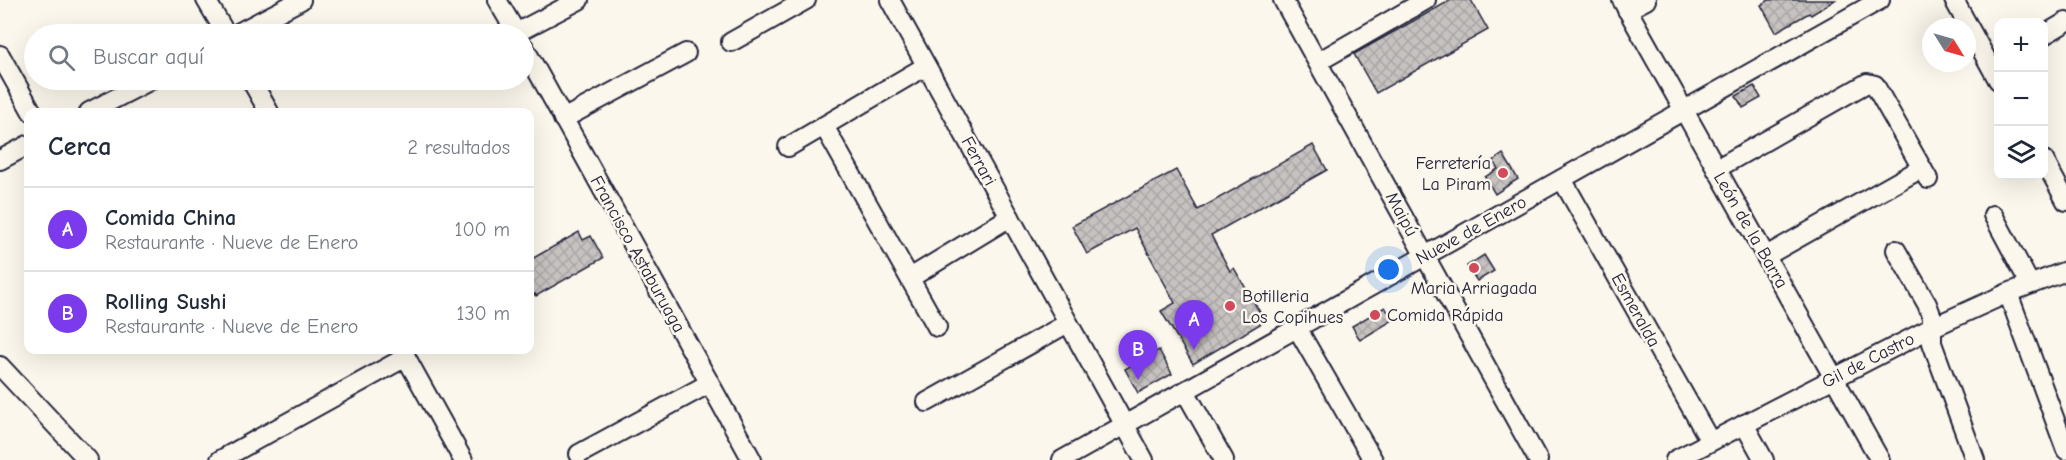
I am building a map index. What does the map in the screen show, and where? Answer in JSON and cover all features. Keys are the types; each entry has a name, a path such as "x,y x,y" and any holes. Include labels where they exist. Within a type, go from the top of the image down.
{"street":[{"path":"206,0 220,24"},
{"path":"255,24 301,0"},
{"name":"Francisco Astaburuaga","path":"497,0 511,24"},
{"path":"534,28 579,0"},
{"path":"730,42 806,0"},
{"name":"Ferrari","path":"890,0 1144,460"},
{"name":"Maipú","path":"1283,0 1538,460"},
{"path":"1318,62 1426,0"},
{"path":"1624,5 1646,0"},
{"name":"Nueve de Enero","path":"1062,460 1880,0"},
{"path":"1954,0 1994,65"},
{"name":"León de la Barra","path":"1624,5 1880,460"},
{"path":"2048,32 2066,22"},
{"path":"563,119 686,53"},
{"path":"0,55 30,108"},
{"name":"Francisco Astaburuaga","path":"534,66 752,460"},
{"path":"788,147 926,66"},
{"path":"1716,169 1866,83 1875,85 1877,88 1925,173 1766,256"},
{"path":"97,108 132,90"},
{"path":"257,90 267,108"},
{"path":"824,126 937,327"},
{"path":"0,160 24,147"},
{"path":"2048,169 2066,201"},
{"name":"Esmeralda","path":"1562,179 1710,441"},
{"path":"1993,215 2030,284"},
{"path":"910,278 1010,217"},
{"path":"1896,250 1932,317 1932,343 1975,460"},
{"name":"Gil de Castro","path":"1675,460 1933,327 2008,292 2066,271"},
{"path":"2008,292 2066,450"},
{"path":"927,402 1068,322"},
{"path":"1297,328 1373,460"},
{"path":"220,460 402,354"},
{"path":"405,354 463,460"},
{"path":"0,366 88,460"},
{"path":"579,454 710,383"},
{"path":"1185,391 1224,460"},
{"path":"1744,424 1764,460"}],"building":[{"path":"1451,0 1471,0 1488,30 1376,93 1354,54"},
{"path":"1769,0 1835,0 1776,32 1761,5"},
{"path":"1754,86 1761,98 1743,108 1736,96"},
{"path":"1313,145 1327,170 1211,235 1230,271 1234,268 1265,321 1193,364 1161,311 1175,303 1135,228 1087,254 1072,226 1176,170 1198,210"},
{"name":"Ferretería La Piram","path":"1503,154 1518,179 1495,194 1485,177 1498,169 1493,161"},
{"path":"579,232 583,240 591,236 603,258 536,296 534,295 534,258"},
{"path":"1484,255 1494,271 1477,281 1467,266"},
{"path":"1385,307 1393,320 1360,340 1352,326"},
{"path":"1159,350 1172,374 1138,393 1125,369"}],"place":[{"name":"Ferretería La Piram","path":"1503,173"},
{"name":"Maria Arriagada","path":"1474,268"},
{"name":"Botilleria Los Copihues","path":"1230,306"},
{"name":"Comida Rápida","path":"1375,315"},
{"name":"Comida China","path":"1194,350"},
{"name":"Rolling Sushi","path":"1138,380"}]}
